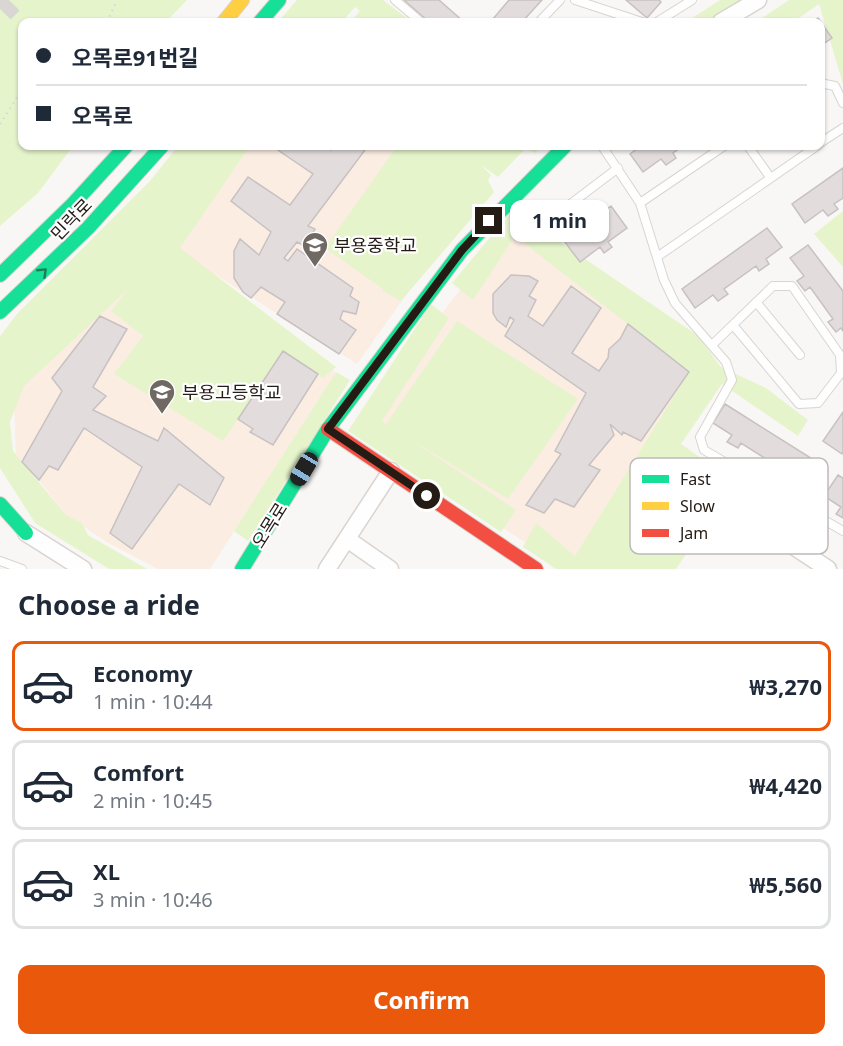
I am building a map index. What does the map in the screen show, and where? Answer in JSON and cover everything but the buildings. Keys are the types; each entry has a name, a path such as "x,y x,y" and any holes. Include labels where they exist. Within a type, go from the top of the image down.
{"street":[{"path":"227,18 242,0"},
{"path":"263,18 279,0"},
{"path":"728,18 758,0"},
{"name":"민락로","path":"0,275 72,204 122,150"},
{"name":"민락로","path":"0,312 88,228 158,150"},
{"name":"오목로","path":"242,569 328,429 462,250 561,150"},
{"path":"0,321 19,296"},
{"path":"328,429 536,569"},
{"path":"327,569 391,471"},
{"path":"0,504 26,533"},
{"path":"0,519 83,569"},
{"path":"346,539 390,569"},
{"path":"805,554 828,569"}],"lane":[{"path":"395,0 417,18"},
{"path":"543,18 560,0"},
{"path":"575,0 630,18"},
{"path":"663,18 692,0"},
{"path":"825,84 835,86 843,103"},
{"path":"825,140 843,128"},
{"path":"605,150 640,202 675,303 726,362 732,380 700,437 704,450 718,458"},
{"path":"640,202 718,150"},
{"path":"751,150 770,177"},
{"path":"657,256 811,150"},
{"path":"556,215 618,168"},
{"path":"712,345 772,286 792,286 840,355 841,372 818,403 800,404 733,325"},
{"path":"756,302 800,355"},
{"path":"828,522 843,531"},
{"path":"0,561 22,569"}],"path":[{"path":"109,18 117,0"},
{"path":"0,124 18,96"}],"shaded area":[{"name":"부용중학교","path":"244,150 454,150 491,175 357,364 167,244"},
{"path":"506,230 699,369 643,458 630,458 630,479 574,569 566,569 352,430"},
{"name":"부용고등학교","path":"163,249 336,372 210,569 158,569 108,543 65,514 39,480 16,461 14,402 18,384"}],"green space":[{"path":"0,0 187,0 170,18 18,18 18,150 70,150 38,193 0,226"},
{"path":"297,0 383,0 407,18 354,18 360,11 355,7 345,18 281,18"},
{"path":"720,0 746,0 719,18 692,18"},
{"path":"789,0 843,0 843,84 819,4 799,18 762,18"},
{"path":"175,150 247,150 180,248 336,367 323,378 283,351 223,441 114,374 143,336 111,311 127,290 24,386 10,422 13,451 66,515 82,523 88,535 147,569 109,569 35,523 0,468 0,336 17,314 150,181"},
{"path":"394,150 524,150 498,177 481,165 491,175 488,180 494,192 401,301 382,291 383,289 325,248"},
{"path":"513,210 697,335 721,367 766,388 808,420 798,436 722,384 681,444 701,458 636,458 689,372 515,236 473,300 452,283"},
{"path":"843,211 843,267 814,234"},
{"path":"431,304 449,318 382,421 386,424 457,321 578,399 508,499 410,439 516,510 501,532 348,431"},
{"path":"336,372 350,380 248,541 234,531"},
{"path":"630,467 630,554 686,554 676,569 556,569 523,547 536,523 575,556"}],"tunnel":[{"path":"0,9 9,0"}],"traffic: fast":[{"path":"263,18 279,0"},
{"path":"0,275 73,204 122,150"},
{"path":"0,312 88,228 158,150"},
{"path":"242,569 328,429 462,250 561,150"},
{"path":"0,504 26,533"}],"traffic: slow":[{"path":"227,18 242,0"}],"traffic: jam":[{"path":"328,429 536,569"}],"place":[{"name":"부용중학교","path":"315,268"},
{"name":"부용고등학교","path":"162,415"}],"route":[{"path":"427,496 328,429 462,250 489,221"}]}
